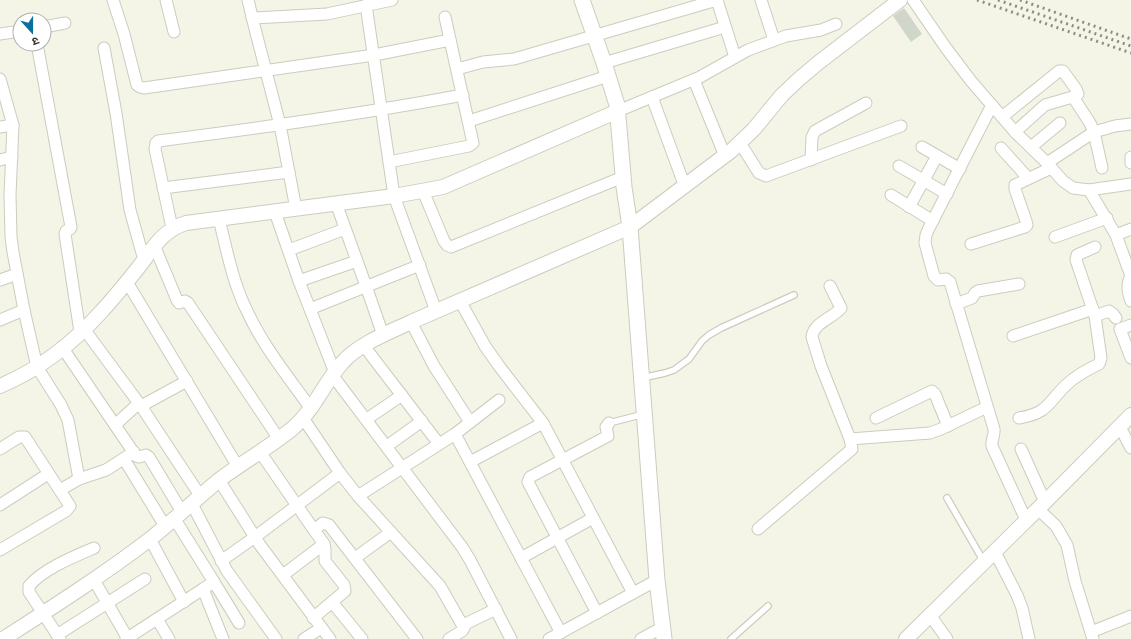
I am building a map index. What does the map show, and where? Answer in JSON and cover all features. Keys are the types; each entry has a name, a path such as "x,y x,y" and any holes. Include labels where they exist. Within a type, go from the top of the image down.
{"main road":[{"path":"581,0 606,69 618,112 623,177 630,228 657,580 664,633"}],"street":[{"path":"113,0 124,34 136,81 140,88 266,72 374,55 450,40"},
{"path":"166,0 174,32"},
{"path":"248,0 280,125 296,209"},
{"path":"252,18 327,14 392,0"},
{"path":"457,69 483,62 514,59 717,0 734,57"},
{"path":"761,0 774,40"},
{"path":"0,634 3,639 94,580 150,539 219,480 279,439 295,426 307,413 348,356 383,335 630,228 725,156 754,129 782,96 799,79 900,0"},
{"path":"913,0 960,67 1015,132 1067,185 1073,188 1089,190 1131,184"},
{"path":"366,5 394,196 436,311"},
{"path":"389,162 472,145 473,140 469,121 445,17"},
{"path":"52,25 65,23"},
{"path":"0,386 37,367 82,331 128,282 154,245 172,228 186,223 394,196 443,187 694,80 748,50 797,33 821,30 836,24"},
{"path":"469,121 725,26"},
{"path":"0,34 12,32"},
{"path":"104,48 116,113 130,210 144,260"},
{"path":"38,52 71,227 65,234 82,331 140,404 183,511 214,582 239,623"},
{"path":"1002,117 1061,70 1064,71 1078,92 1076,96 1045,105 1015,132"},
{"path":"694,80 725,156"},
{"path":"1,85 13,125 12,157 5,196 24,310 37,367 61,404 68,420 79,479"},
{"path":"172,228 155,149 158,141 382,110 463,95"},
{"path":"652,97 685,187"},
{"path":"1074,97 1094,132 1102,168"},
{"path":"811,160 812,137 815,131 866,103"},
{"path":"992,105 928,230 925,239 934,276 938,280 949,280 995,433 992,446 1026,520"},
{"path":"1031,147 1060,122"},
{"path":"971,244 1025,227 1027,225 1014,187 1017,183 1049,166 1094,132 1115,126 1131,124"},
{"path":"0,127 13,125"},
{"path":"740,143 759,173 762,176 766,176 901,126"},
{"path":"922,147 960,169"},
{"path":"1001,148 1028,178"},
{"path":"909,207 937,156"},
{"path":"0,160 12,157"},
{"path":"1131,157 1131,163"},
{"path":"899,166 947,194"},
{"path":"163,188 289,172"},
{"path":"423,191 444,241 451,247 623,177"},
{"path":"1089,190 1127,254 1131,276 1127,288 1131,301"},
{"path":"891,195 933,221"},
{"path":"336,203 383,335"},
{"path":"275,212 334,374 462,547 511,639"},
{"path":"1055,237 1107,218"},
{"path":"219,219 232,272 248,315 274,356 340,473 358,496 440,586 464,628 462,631 449,639"},
{"path":"288,250 345,229"},
{"path":"1116,235 1131,229"},
{"path":"0,241 11,237"},
{"path":"154,245 178,302 180,303 185,301 188,303 279,439"},
{"path":"1019,418 1030,416 1047,408 1066,385 1078,375 1099,364 1100,358 1094,313 1076,260 1077,255 1095,247"},
{"path":"299,281 357,261"},
{"path":"310,309 420,265"},
{"path":"0,280 17,274"},
{"path":"128,282 238,467"},
{"path":"956,304 969,300 978,291 1019,284"},
{"path":"758,529 852,449 850,439 821,366 812,337 812,332 816,327 841,308 830,286"},
{"path":"460,301 499,366 542,423 633,593"},
{"path":"0,320 24,310"},
{"path":"1013,336 1094,313 1109,312 1113,314 1118,324 1131,358"},
{"path":"412,322 434,366 470,422"},
{"path":"1118,324 1131,325"},
{"path":"364,346 439,444"},
{"path":"62,347 134,452 139,457 146,455 149,457 183,511 221,561 237,586 276,639"},
{"path":"115,425 140,404 187,381"},
{"path":"876,418 932,391 935,394 948,426"},
{"path":"367,420 402,395"},
{"path":"358,496 455,434 498,400"},
{"path":"850,439 926,433 948,426 987,407"},
{"path":"906,639 1042,506 1131,415"},
{"path":"387,446 422,422"},
{"path":"470,462 542,423"},
{"path":"597,613 528,482 530,477 608,436 606,427 610,423"},
{"path":"1120,427 1131,448"},
{"path":"455,434 561,633"},
{"path":"0,449 19,437 25,437 70,506 69,509 0,550"},
{"path":"1021,449 1042,506 1067,545 1075,582 1092,636 1131,616"},
{"path":"60,490 79,479 106,470 134,452"},
{"path":"260,452 324,544 325,561 346,589 313,618"},
{"path":"124,459 183,511"},
{"path":"221,561 340,473"},
{"path":"0,505 48,474"},
{"path":"219,480 255,537 313,618 330,639"},
{"path":"521,558 592,518"},
{"path":"314,530 323,523 327,524 417,639"},
{"path":"355,558 391,532"},
{"path":"150,539 184,602"},
{"path":"283,575 324,544"},
{"path":"94,548 53,568 29,586 29,592 59,637 107,603 145,579"},
{"path":"995,552 1017,595 1022,608 1029,639"},
{"path":"94,580 127,639 214,582"},
{"path":"549,639 657,580"},
{"path":"203,589 223,639"},
{"path":"332,602 362,639"},
{"path":"463,625 496,609"},
{"path":"930,615 947,639"},
{"path":"157,619 169,639"},
{"path":"304,639 321,628"},
{"path":"641,639 664,633"}],"lane":[{"path":"642,378 674,370 689,359 702,341 709,335 721,328 794,295"},
{"path":"610,423 644,414"},
{"path":"947,498 984,562"},
{"path":"731,639 768,606"}],"building":[{"path":"904,8 922,34 911,42 893,16"}],"railway":[{"path":"977,0 1131,53"},
{"path":"998,0 1131,46"},
{"path":"1020,0 1131,39"}]}
